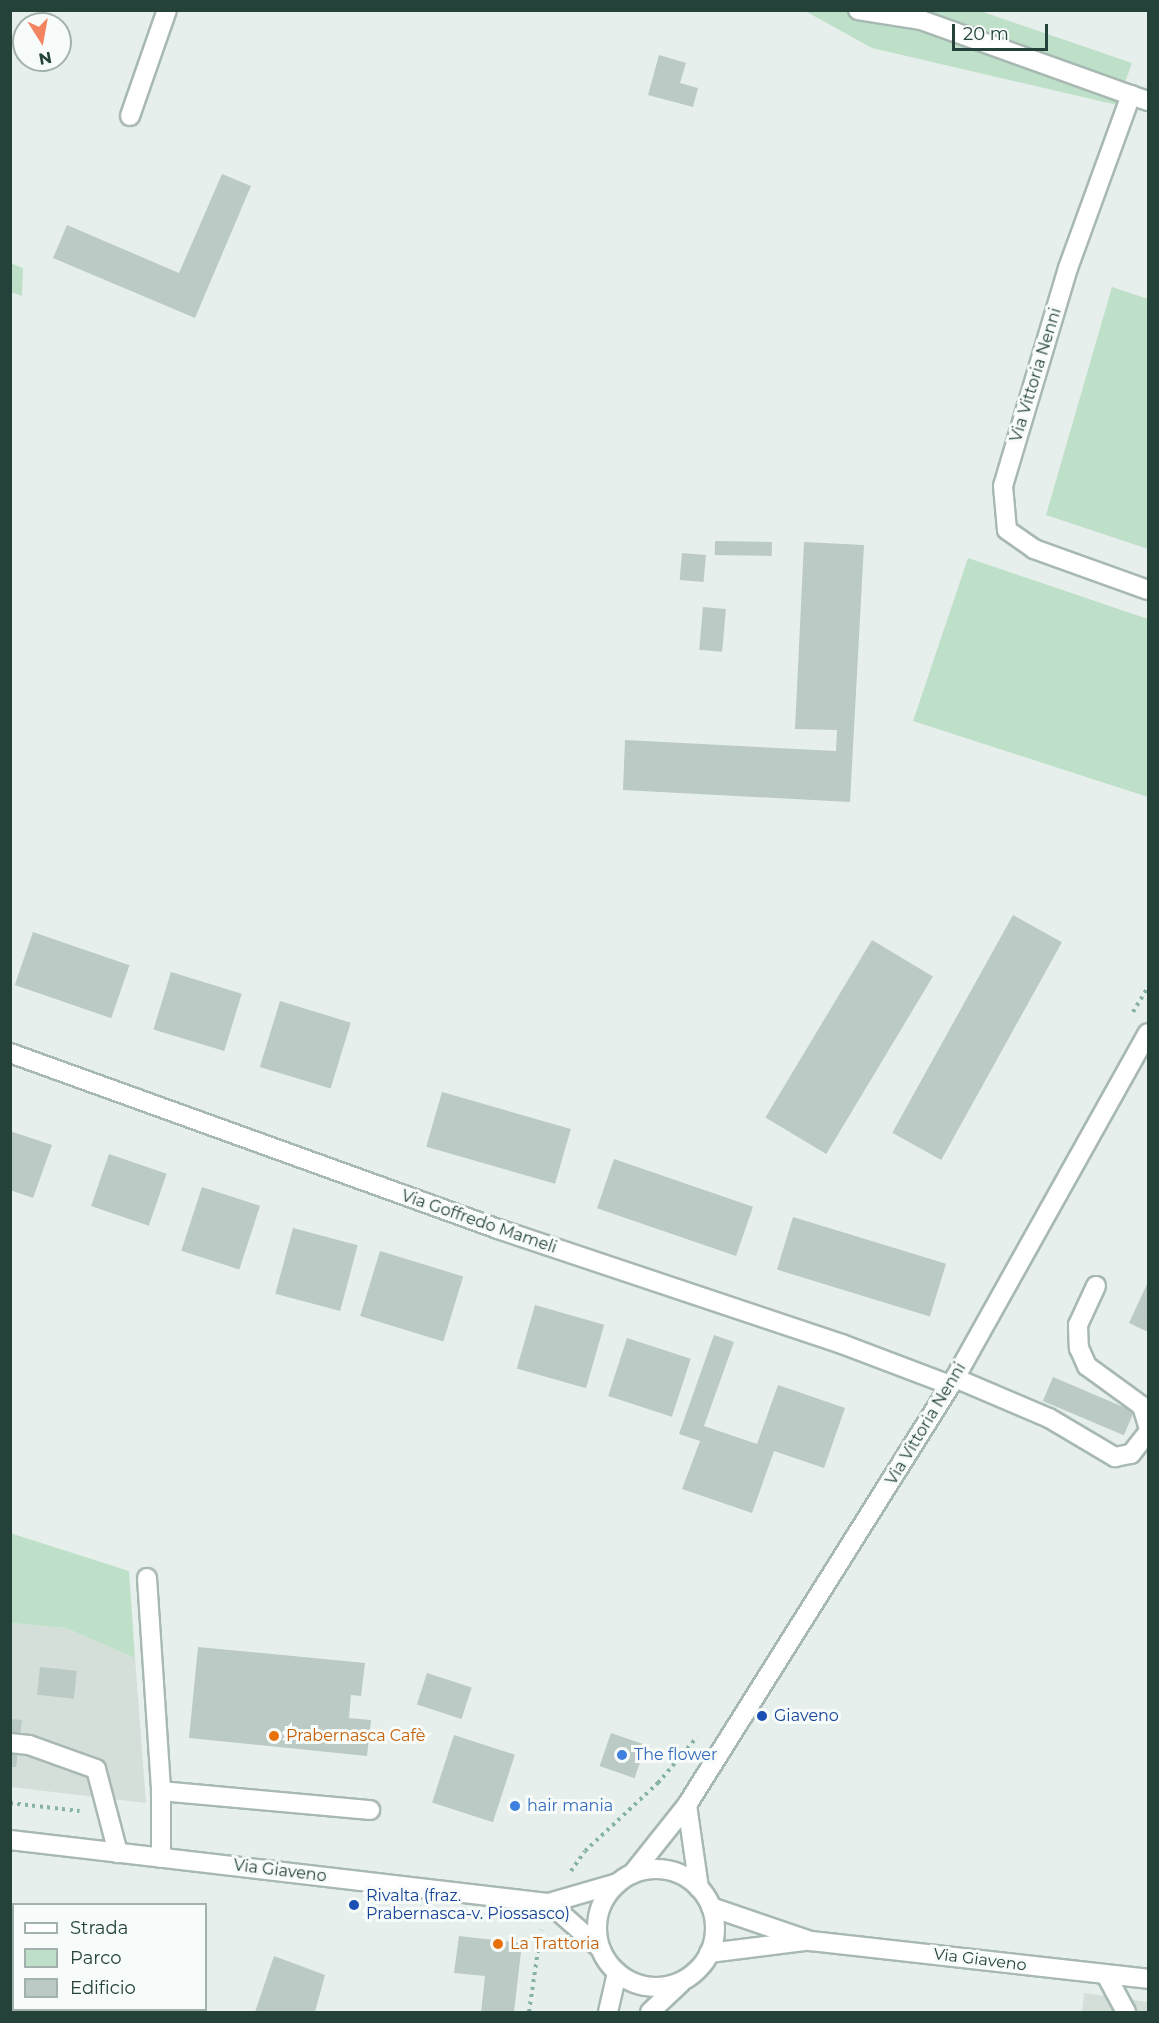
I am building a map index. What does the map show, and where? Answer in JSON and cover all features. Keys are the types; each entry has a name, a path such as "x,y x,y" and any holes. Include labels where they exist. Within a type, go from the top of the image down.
{"street":[{"path":"130,116 167,10"},
{"path":"858,10 921,20 1149,101"},
{"name":"Via Vittoria Nenni","path":"1131,95 1068,268 1003,486 1008,530 1034,549 1149,590"},
{"name":"Via Vittoria Nenni","path":"625,1879 687,1805 953,1381 1149,1033"},
{"name":"Via Goffredo Mameli","path":"10,1053 498,1229 953,1381 1049,1418 1115,1457 1131,1454 1149,1432"},
{"path":"1096,1286 1078,1325 1079,1348 1088,1366 1142,1406 1149,1426"},
{"path":"147,1578 161,1791 161,1858"},
{"path":"10,1743 28,1745 96,1769 118,1853"},
{"path":"161,1791 370,1810"},
{"path":"687,1805 699,1888"},
{"name":"Via Giaveno","path":"10,1839 549,1903 625,1879 668,1871 699,1888 711,1907 714,1938 709,1953 811,1941"},
{"path":"600,1948 599,1913 625,1879"},
{"path":"549,1903 600,1948 617,1973 644,1986 674,1984 687,1978"},
{"name":"Via Giaveno","path":"711,1907 811,1941 1149,1979"},
{"path":"650,2013 687,1978 709,1953"},
{"path":"608,2013 617,1973"},
{"path":"1106,1975 1126,2013"}],"path":[{"path":"10,1803 108,1815"},
{"path":"529,2013 539,1937 549,1903"}],"shaded area":[{"path":"11,1623 66,1628 135,1658 146,1803 11,1787"},
{"path":"1084,1993 1148,2002 1148,2012 1082,2012"}],"green space":[{"path":"805,11 980,11 1132,63 1117,105 872,48"},
{"path":"10,263 23,268 22,296 11,292"},
{"path":"1112,287 1148,299 1148,549 1046,515"},
{"path":"968,558 1148,619 1148,797 913,721"},
{"path":"10,1533 129,1571 135,1658 66,1628 11,1623"}],"building":[{"path":"659,55 686,63 680,83 698,88 693,107 648,95"},
{"path":"222,174 251,186 195,318 53,258 67,225 179,273"},
{"path":"715,541 772,542 772,556 715,555"},
{"path":"804,542 864,545 850,802 623,790 625,740 836,751 837,730 795,729"},
{"path":"682,553 706,555 704,582 680,580"},
{"path":"703,607 726,609 722,652 699,650"},
{"path":"1013,915 1062,942 941,1160 892,1133"},
{"path":"33,932 129,965 111,1018 15,985"},
{"path":"872,940 933,977 826,1154 765,1117"},
{"path":"171,972 242,994 224,1051 153,1029"},
{"path":"280,1001 351,1023 331,1089 260,1067"},
{"path":"442,1092 571,1129 555,1184 426,1147"},
{"path":"10,1131 52,1145 33,1198 10,1190"},
{"path":"109,1154 167,1174 149,1226 91,1206"},
{"path":"614,1159 753,1207 736,1256 597,1208"},
{"path":"202,1187 260,1206 239,1270 181,1251"},
{"path":"793,1217 946,1264 930,1316 777,1270"},
{"path":"293,1228 358,1245 340,1311 275,1294"},
{"path":"380,1251 463,1276 443,1341 360,1316"},
{"path":"1148,1282 1148,1332 1129,1323"},
{"path":"535,1305 604,1325 586,1388 517,1368"},
{"path":"714,1335 734,1342 704,1426 757,1444 778,1385 845,1408 824,1468 774,1451 752,1513 682,1489 700,1441 679,1434"},
{"path":"627,1338 691,1359 672,1417 608,1396"},
{"path":"1053,1377 1134,1411 1124,1435 1043,1401"},
{"path":"198,1647 365,1663 361,1696 351,1695 349,1718 371,1720 367,1756 189,1738"},
{"path":"40,1667 77,1671 74,1699 37,1695"},
{"path":"427,1673 472,1688 462,1719 417,1704"},
{"path":"10,1719 22,1720 16,1767 10,1767"},
{"name":"The flower","path":"611,1733 646,1745 635,1778 600,1766"},
{"path":"454,1735 515,1755 493,1822 432,1803"},
{"path":"459,1936 522,1943 514,2012 481,2012 485,1976 454,1973"},
{"path":"274,1956 325,1975 315,2012 255,2012"}],"place":[{"name":"Giaveno","path":"762,1716"},
{"name":"Prabernasca Cafè","path":"274,1736"},
{"name":"The flower","path":"622,1755"},
{"name":"hair mania","path":"515,1806"},
{"name":"Rivalta (fraz. Prabernasca-v. Piossasco)","path":"354,1905"},
{"name":"La Trattoria","path":"498,1944"}]}
